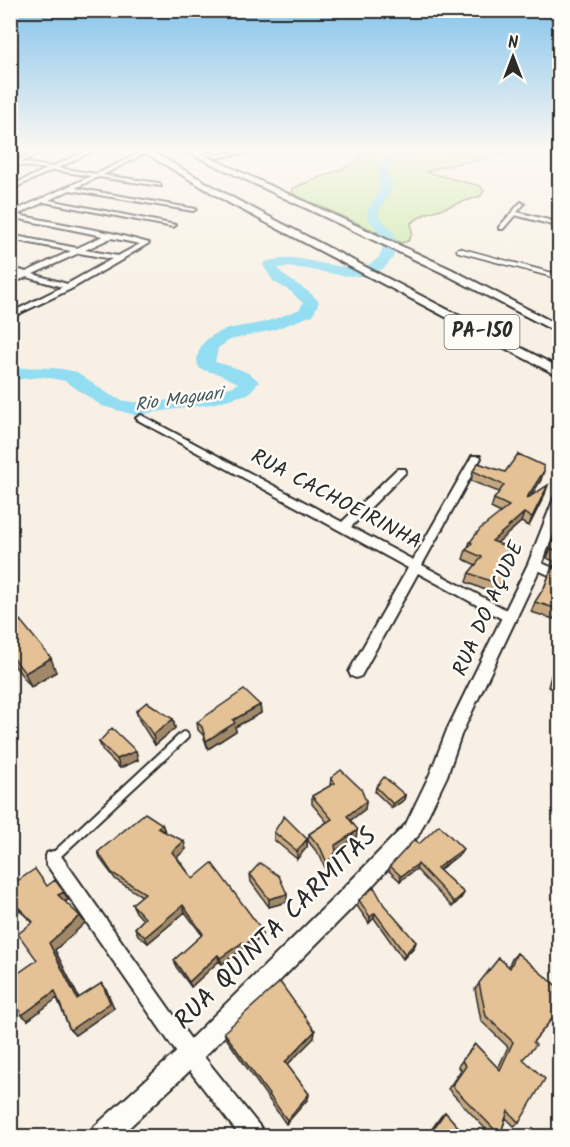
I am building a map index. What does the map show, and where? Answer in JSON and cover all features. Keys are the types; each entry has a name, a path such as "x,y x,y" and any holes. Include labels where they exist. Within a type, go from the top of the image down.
{"main road":[{"name":"PA-150","path":"239,205 560,373"},
{"name":"PA-150","path":"305,205 447,271 560,331"}],"street":[{"path":"11,215 33,205"},
{"path":"66,205 173,225"},
{"path":"165,205 193,209"},
{"path":"501,228 521,205"},
{"path":"514,213 560,225"},
{"path":"11,215 144,242 145,245 68,287 13,312"},
{"path":"10,282 111,235"},
{"path":"10,237 121,259"},
{"path":"10,269 68,287"},
{"name":"RUA CACHOEIRINHA","path":"141,418 417,565 511,618"},
{"path":"356,672 476,458"},
{"path":"344,526 401,471"},
{"name":"RUA DO AÇUDE","path":"453,735 511,618 535,564 560,498"},
{"path":"535,564 560,576"},
{"name":"RUA QUINTA CARMITAS","path":"103,1137 345,902 412,830 438,776 453,735"},
{"path":"52,859 190,1055 253,1137"}],"lane":[{"path":"459,250 560,277"},
{"path":"52,859 184,736"}],"green space":[{"path":"316,205 454,205 425,214 411,223 412,234 408,241 401,243"}],"building":[{"path":"518,454 544,466 544,471 526,499 548,485 532,517 524,513 492,541 510,548 502,557 512,561 500,585 469,573 482,557 466,550 472,543 470,542 480,529 509,506 494,499 504,485 473,471 478,463 505,472"},
{"path":"560,533 560,557 556,555 557,551 550,548 555,537"},
{"path":"552,567 560,570 558,609 535,602 545,586"},
{"path":"20,620 51,658 25,673 10,654 10,625"},
{"path":"556,663 560,664 560,680 552,677"},
{"path":"244,690 260,705 233,720 235,723 206,741 202,727 197,722"},
{"path":"147,702 173,719 153,735 136,711"},
{"path":"112,728 136,751 117,759 99,742"},
{"path":"341,770 361,789 366,801 347,816 358,830 335,845 336,852 327,863 321,849 309,834 332,819 312,796 335,783 331,778"},
{"path":"384,777 405,795 393,804 376,787"},
{"path":"145,813 162,824 157,828 184,841 172,852 193,879 212,863 262,930 245,945 243,942 220,958 218,955 189,982 174,960 203,934 183,905 145,937 135,928 145,918 132,904 145,893 112,873 98,852"},
{"path":"284,816 307,839 297,851 274,832"},
{"path":"439,825 463,849 437,868 464,893 454,902 418,864 401,876 390,866 415,839 419,844"},
{"path":"260,863 279,876 287,894 269,899 250,874"},
{"path":"35,869 47,886 55,880 64,892 58,895 80,916 49,943 77,999 102,983 110,1003 70,1030 55,991 22,1015 10,989 10,979 37,960 18,934 33,922 13,902 10,904 10,886"},
{"path":"374,887 384,905 416,942 405,954 375,913 370,917 359,900"},
{"path":"517,953 560,989 560,1010 533,1042 536,1045 523,1059 545,1079 519,1123 508,1111 500,1135 452,1086 466,1066 462,1061 475,1044 500,1070 513,1042 486,1016 479,983 499,958 510,968"},
{"path":"280,982 315,1031 285,1062 309,1094 287,1120 224,1032"},
{"path":"445,1112 467,1137 428,1137"},
{"path":"377,1129 381,1137 370,1137"}],"waterway":[{"name":"Rio Maguari","path":"10,375 44,372 70,376 109,402 135,409 204,400 241,390 250,382 225,370 206,365 210,346 224,336 267,326 307,312 311,302 300,291 278,278 270,265 294,262 345,271 370,269 380,265 389,251 390,239 373,217 377,205"}]}
